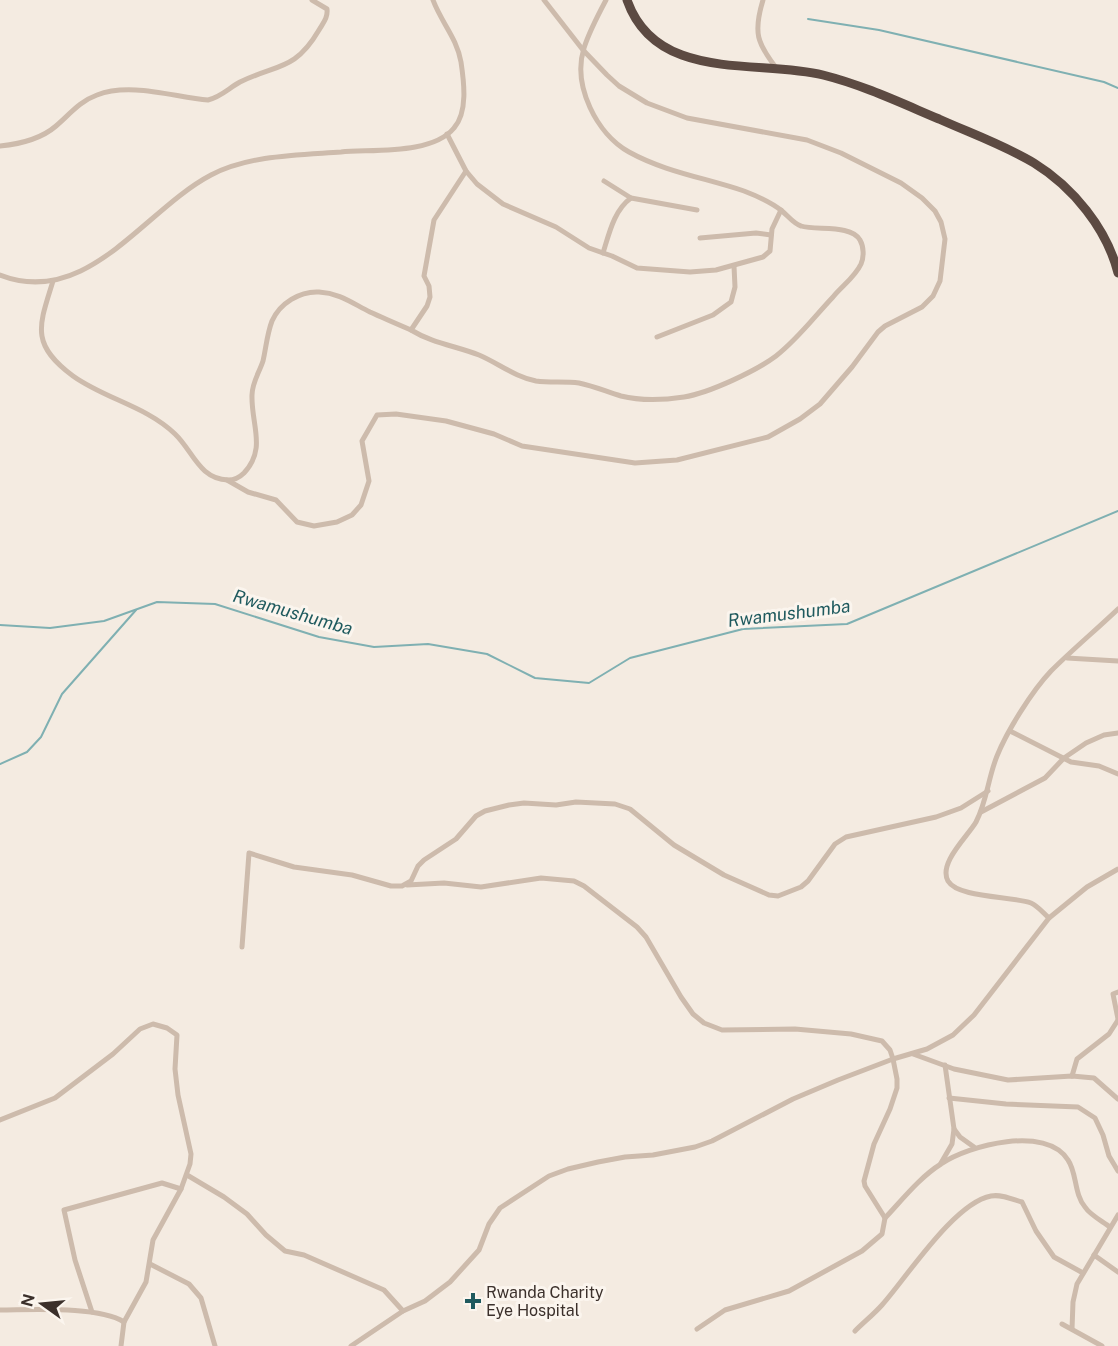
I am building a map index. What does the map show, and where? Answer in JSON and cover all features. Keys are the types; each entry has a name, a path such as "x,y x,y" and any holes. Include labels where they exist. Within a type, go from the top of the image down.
{"highway":[{"path":"627,0 645,31 674,52 691,59 716,64 821,75 872,91 1034,163 1061,184 1092,219 1106,240 1118,273"}],"street":[{"path":"0,146 34,139 48,132 75,108 97,94 134,90 208,100 241,82 280,68 306,50 327,17 325,6 312,0"},
{"path":"0,275 22,282 53,281 75,274 132,237 192,187 225,168 267,159 411,147 435,141 447,134 456,126 462,113 464,94 461,62 457,46 434,0"},
{"path":"227,480 248,492 276,500 297,522 314,526 337,522 352,515 361,505 369,481 362,441 377,415 396,414 446,421 474,427 522,446 635,463 677,460 734,447 768,437 800,419 820,404 878,332 922,307 933,296 940,281 945,239 935,211 915,193 901,183 841,153 807,140 772,132 710,123 665,111 619,86 583,50 544,0"},
{"path":"53,281 40,328 48,352 74,376 161,422 185,445 197,465 216,478 227,480 240,476 256,454 258,444 253,413 253,387 266,350 273,320 293,298 306,293 335,294 430,340 480,355 524,378 537,381 572,382 645,400 686,397 738,377 775,356 794,340 854,276 860,265 863,246 857,236 850,232 800,226 781,210 764,200 743,191 690,177 640,158 614,141 589,109 583,89 583,50 606,0"},
{"path":"763,0 758,29 759,42 777,69"},
{"path":"447,134 466,171 477,184 503,204 548,223 589,248 645,270 690,272 734,266 768,254 771,235 781,210"},
{"path":"411,330 427,306 430,297 429,286 423,276 434,220 466,171"},
{"path":"604,181 631,198 697,210"},
{"path":"603,253 618,213 624,202 631,198"},
{"path":"700,238 756,233 771,235"},
{"path":"657,337 713,315 731,302 735,287 734,266"},
{"path":"1049,918 1034,904 967,892 950,884 946,868 950,858 981,812 996,758 1040,684 1118,609"},
{"path":"1067,658 1118,661"},
{"path":"1010,732 1071,762 1099,766 1118,774"},
{"path":"981,812 1046,778 1064,758 1086,743 1104,735 1118,733"},
{"path":"407,885 424,860 456,839 476,816 485,811 509,805 555,805 576,802 623,805 701,862 769,895 778,896 808,881 835,844 846,837 936,818 961,808 988,791"},
{"path":"242,947 249,854 294,867 352,875 391,886 444,883 481,887 541,878 574,881 584,886 637,927 646,937 681,998 693,1014 704,1023 722,1030 773,1028 871,1037 882,1041 890,1050 893,1059 897,1088 874,1144 864,1180 865,1186 885,1218"},
{"path":"351,1346 403,1311 424,1301 450,1282 479,1250 489,1224 500,1208 549,1176 598,1162 695,1147 712,1141 793,1100 893,1059 927,1049 953,1035 974,1015 1049,918 1087,887 1118,869"},
{"path":"1072,1076 1077,1059 1109,1034 1118,1020 1113,994 1118,992"},
{"path":"0,1120 55,1098 113,1054 140,1029 153,1024 177,1035 178,1095 191,1154 187,1175 181,1189 156,1231 146,1282 124,1322 121,1346"},
{"path":"912,1053 945,1065 1008,1080 1072,1076 1094,1078 1118,1099"},
{"path":"698,1329 725,1310 789,1292 862,1251 882,1234 885,1218 940,1164 952,1144 954,1129 945,1065"},
{"path":"949,1098 1006,1104 1078,1107 1095,1118 1109,1156 1118,1171"},
{"path":"954,1129 960,1137 974,1147"},
{"path":"940,1164 974,1147 1035,1141 1053,1145 1068,1160 1084,1207 1110,1227"},
{"path":"187,1175 247,1214 285,1251 304,1255 384,1290 403,1311"},
{"path":"92,1312 75,1260 64,1210 162,1183 181,1189"},
{"path":"855,1331 881,1306 964,1209 990,1196 1009,1197 1022,1202 1036,1231 1054,1257 1083,1273"},
{"path":"1072,1329 1073,1302 1077,1284 1117,1219"},
{"path":"1094,1255 1118,1272"},
{"path":"150,1264 189,1284 201,1298 215,1346"},
{"path":"0,1310 92,1312 124,1322"},
{"path":"1062,1324 1102,1346"}],"waterway":[{"path":"808,19 879,30 1104,82 1118,88"},
{"name":"Rwamushumba","path":"0,625 50,628 104,621 157,602 215,604 319,637 374,647 428,644 487,654 535,678 589,683 630,658 743,629 847,624 1118,511"},
{"path":"0,764 27,752 41,737 62,694 136,610"}],"place":[{"name":"Rwanda Charity Eye Hospital","path":"473,1301"}]}
